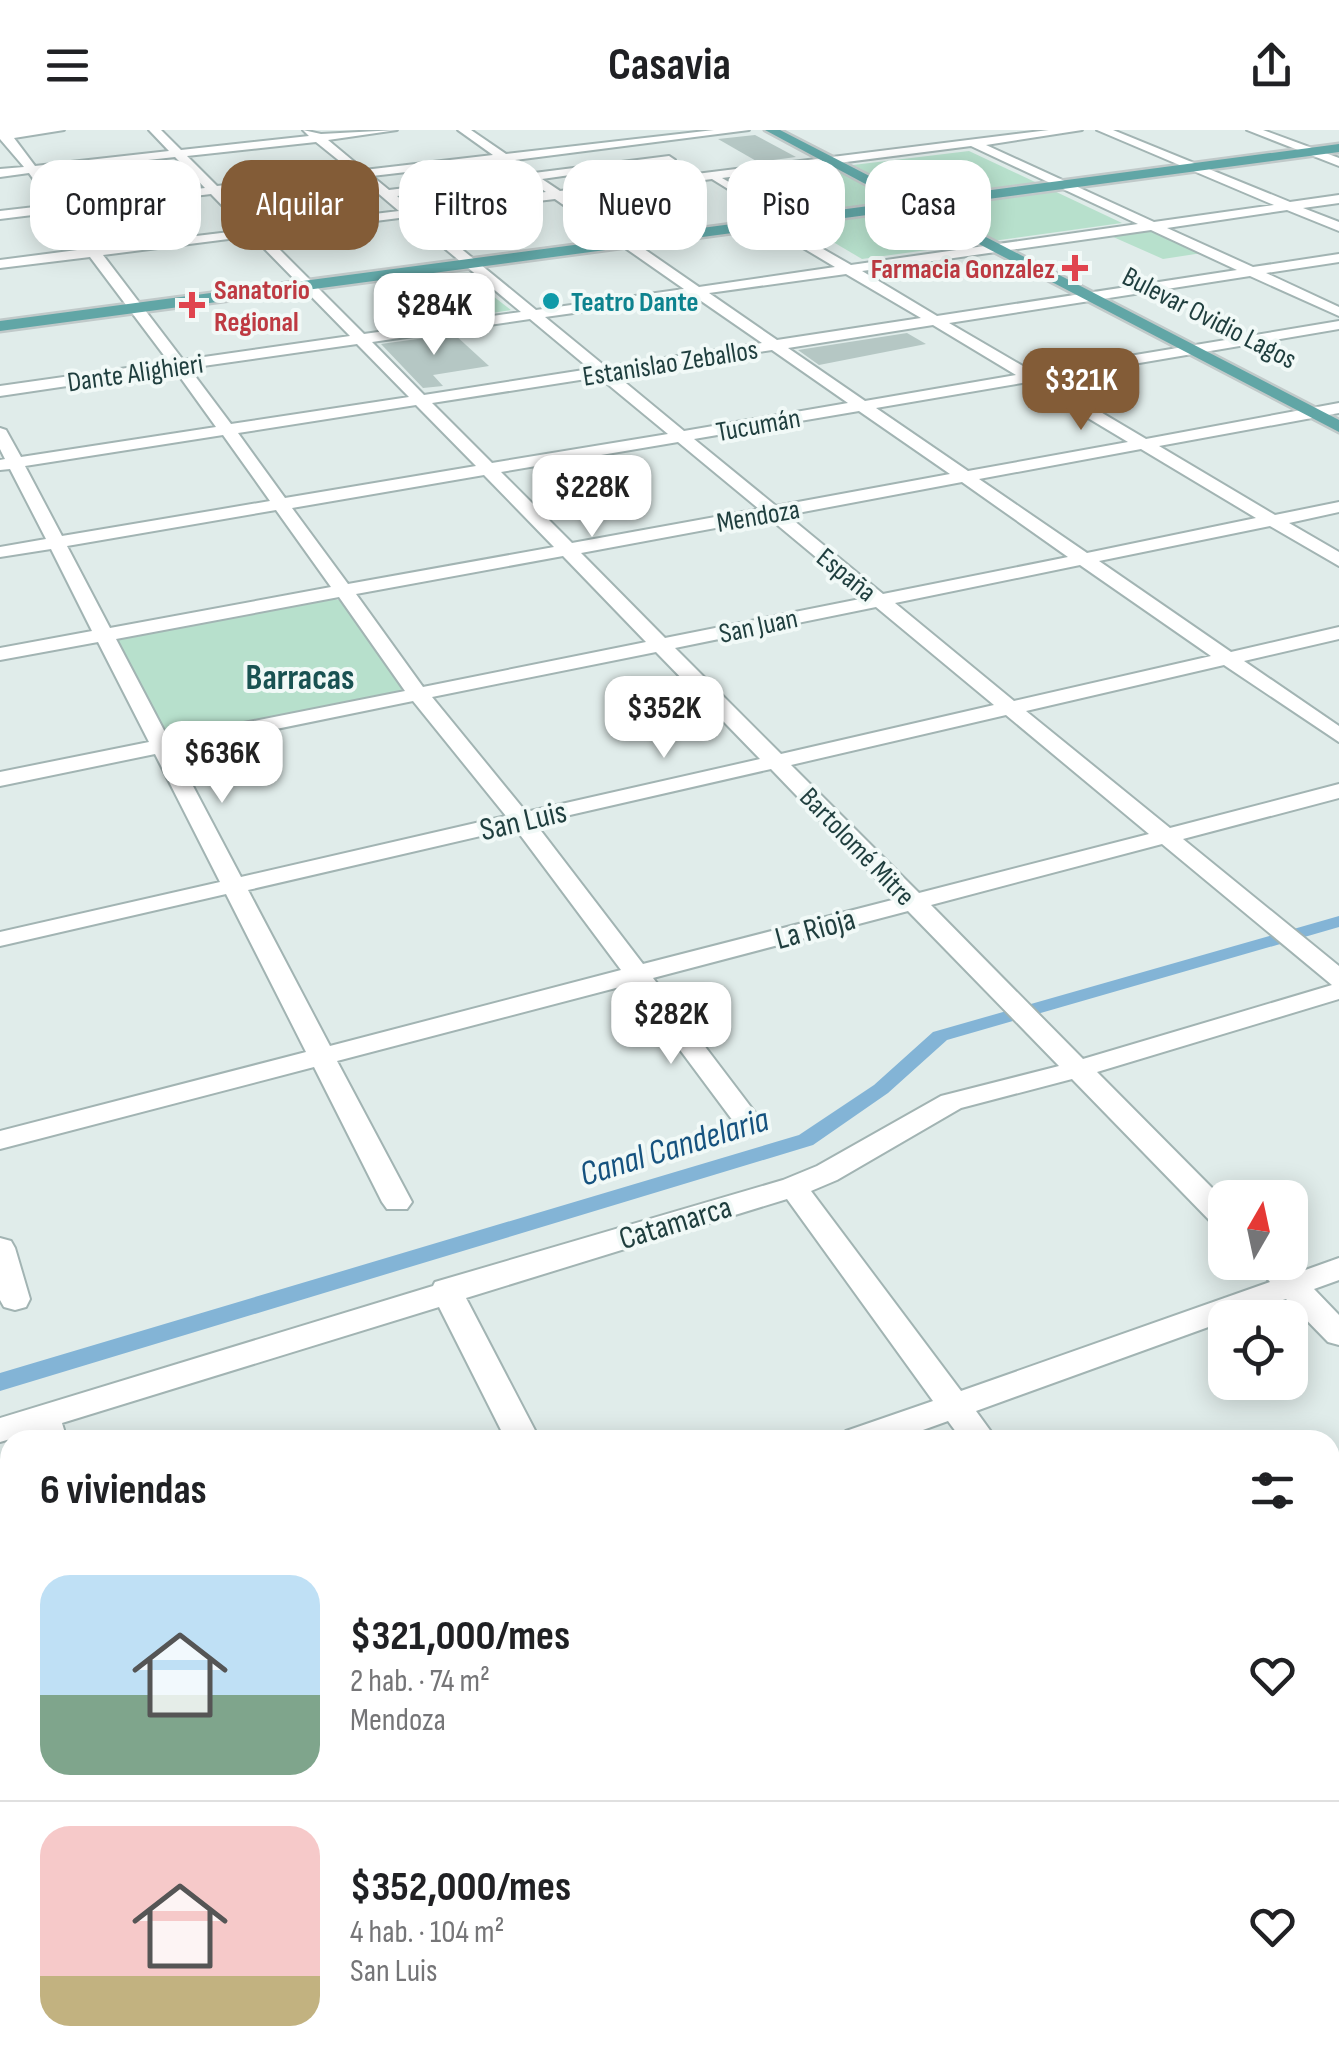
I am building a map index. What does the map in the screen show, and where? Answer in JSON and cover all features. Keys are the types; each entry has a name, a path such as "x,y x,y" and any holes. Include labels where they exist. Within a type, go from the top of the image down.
{"main road":[{"name":"Bulevar Ovidio Lagos","path":"771,130 838,160"},
{"name":"Bulevar Ovidio Lagos","path":"791,130 839,160"},
{"path":"991,190 1339,144"},
{"name":"Bulevar Ovidio Lagos","path":"991,239 1311,412"},
{"name":"Bulevar Ovidio Lagos","path":"1000,244 1109,294 1337,414"},
{"path":"0,322 563,247"}],"street":[{"path":"3,134 58,130"},
{"name":"Bartolomé Mitre","path":"155,130 221,197"},
{"path":"114,160 314,134 392,130"},
{"path":"464,130 507,160"},
{"path":"619,130 669,160"},
{"path":"379,172 742,130"},
{"path":"945,130 1049,183 1339,312"},
{"path":"845,162 1076,130"},
{"path":"1103,130 1339,227"},
{"path":"1253,130 1339,162"},
{"path":"3,134 30,167"},
{"name":"España","path":"314,134 345,160"},
{"path":"0,172 30,169"},
{"path":"707,179 727,179"},
{"path":"718,180 727,186"},
{"path":"543,186 563,199"},
{"name":"España","path":"379,188 399,205"},
{"path":"201,192 221,189"},
{"path":"386,194 399,192"},
{"path":"543,198 563,195"},
{"name":"Dante Alighieri","path":"0,391 697,291 849,265 1339,198"},
{"path":"0,215 30,212"},
{"path":"0,264 221,237"},
{"name":"Bartolomé Mitre","path":"274,250 1208,1202"},
{"name":"España","path":"454,250 1339,979"},
{"path":"636,250 1339,736"},
{"path":"824,250 1339,560"},
{"path":"96,252 418,694 520,820 752,1126"},
{"name":"Estanislao Zeballos","path":"7,464 1339,258"},
{"name":"Tucumán","path":"0,552 1339,325"},
{"name":"Mendoza","path":"0,654 1311,412 1337,414"},
{"path":"0,434 7,464 59,542 101,635 397,1202"},
{"name":"San Juan","path":"0,779 1339,507"},
{"name":"San Luis","path":"0,939 1339,633"},
{"name":"La Rioja","path":"0,1140 1339,790"},
{"name":"Catamarca","path":"0,1430 46,1428 446,1290 793,1187 828,1173 933,1109 1339,990"},
{"path":"793,1187 972,1430"},
{"path":"0,1248 15,1299"},
{"path":"886,1430 1339,1270"},
{"path":"1286,1280 1339,1334"},
{"path":"446,1290 518,1430"}],"green space":[{"path":"969,151 988,160 894,160"},
{"path":"991,161 1122,223 991,241"},
{"path":"865,164 865,250 927,250 862,259 845,249 845,166"},
{"path":"1149,230 1202,253 1163,259 1111,236"},
{"path":"489,293 511,310 451,319 431,301"},
{"path":"326,598 345,601 404,685 397,695 179,737 164,735 114,642 121,636"}],"building":[{"path":"755,135 796,157 755,160 718,139"},
{"path":"907,333 926,344 819,365 798,350"},
{"path":"454,334 489,366 433,375 443,386 423,388 381,344"}],"waterway":[{"name":"Canal Candelaria","path":"0,1382 806,1140 881,1089 940,1036 1339,921"}],"place":[{"name":"Farmacia Gonzalez","path":"1075,268"},
{"name":"Teatro Dante","path":"551,301"},
{"name":"Sanatorio Regional","path":"192,305"}],"district":[{"name":"Barracas","path":"300,677"}]}
